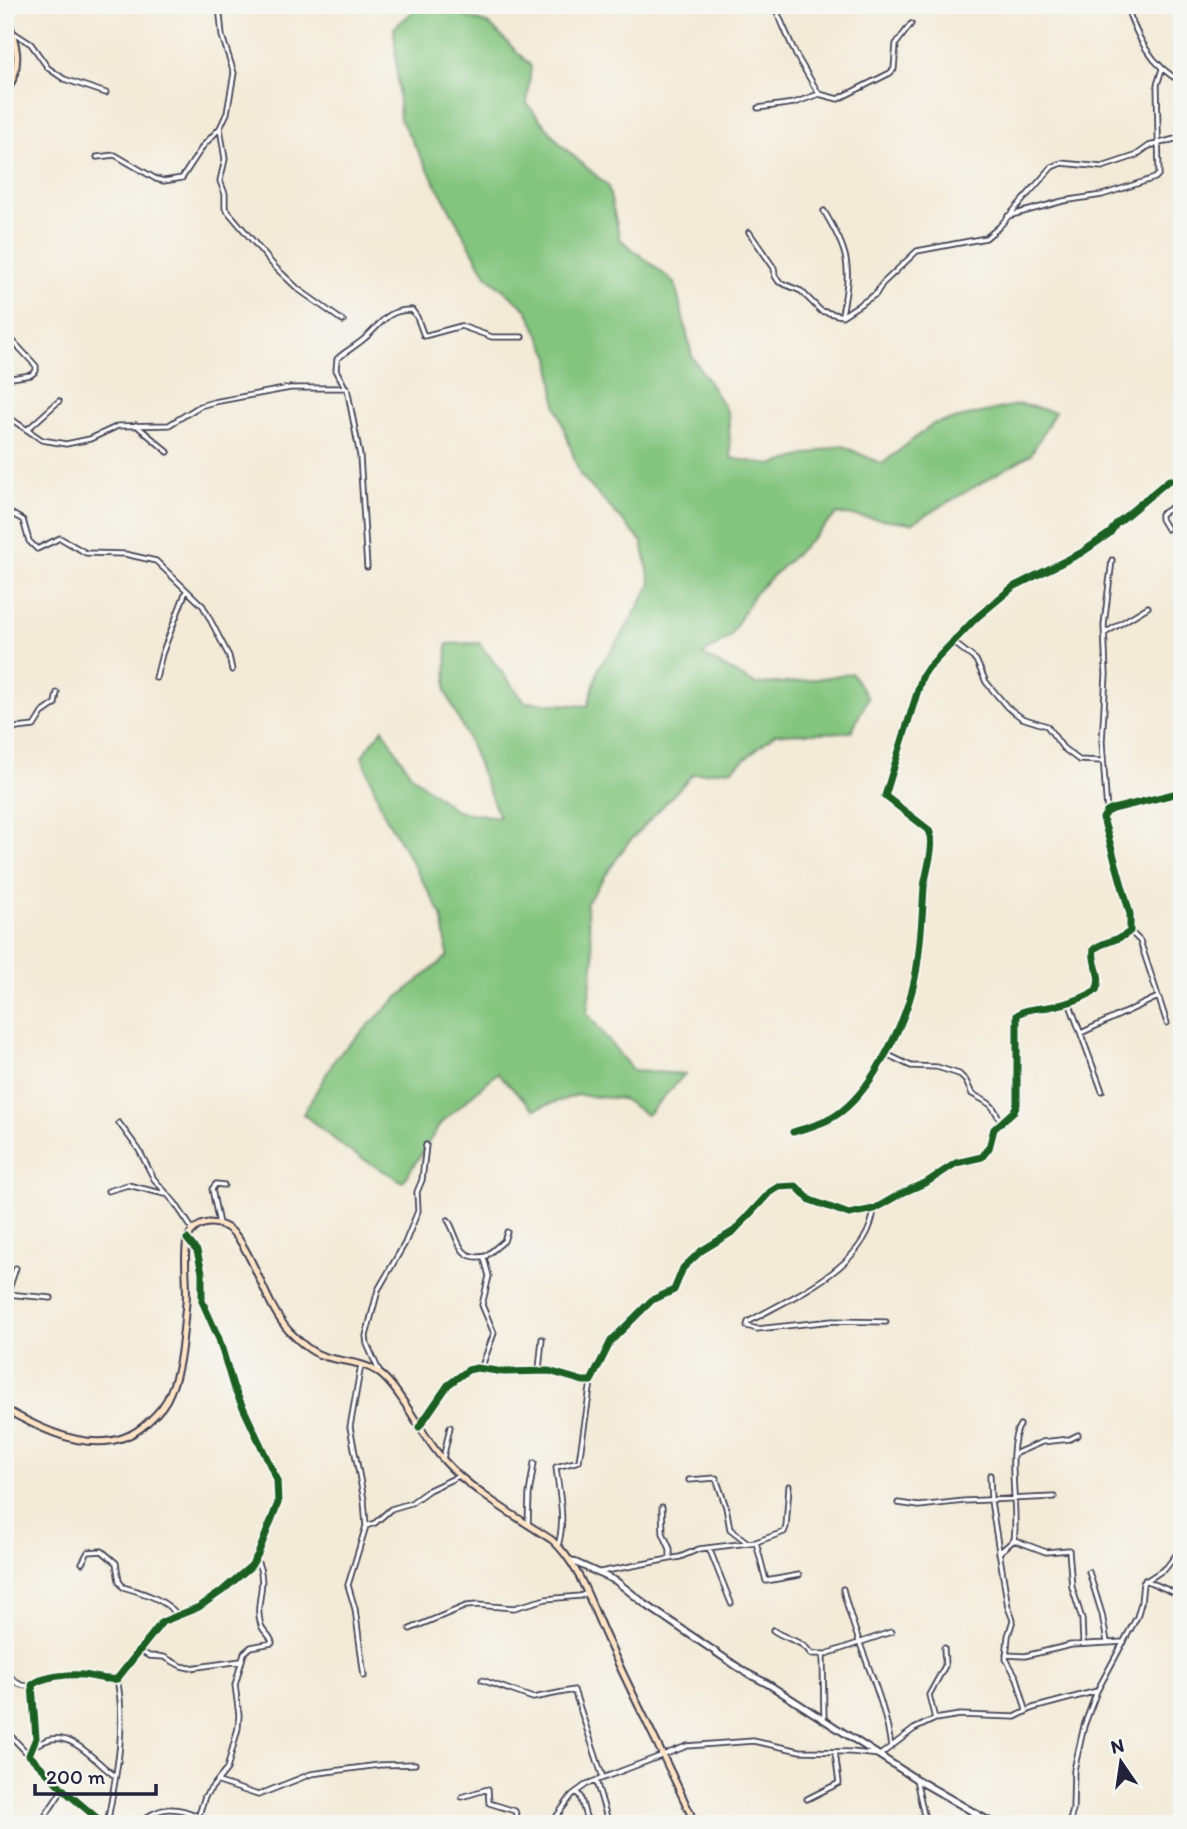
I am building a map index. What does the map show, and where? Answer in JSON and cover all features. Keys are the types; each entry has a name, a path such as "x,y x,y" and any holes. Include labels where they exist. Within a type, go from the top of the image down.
{"main road":[{"path":"5,13 16,45 17,69 15,79 5,94"},
{"path":"5,1409 46,1431 99,1443 118,1441 138,1432 163,1405 175,1379 186,1305 187,1239 191,1231 200,1224 219,1224 239,1240 279,1317 296,1338 320,1355 361,1365 379,1373 443,1459 459,1476 558,1546 569,1559 664,1753 695,1824"}],"street":[{"path":"97,157 115,155 164,181 182,178 203,146 220,128 227,113 234,79 229,53 222,36 219,5"},
{"path":"774,5 796,55 819,94"},
{"path":"1126,5 1135,32 1149,54 1162,69 1182,82"},
{"path":"758,108 794,103 819,94 838,99 890,73 894,69 896,44 911,24"},
{"path":"12,32 31,44 48,68 64,79 106,93"},
{"path":"1007,216 1063,201 1102,195 1160,174 1157,85 1162,69"},
{"path":"220,128 225,159 220,181 225,194 225,208 275,267 298,289 343,321"},
{"path":"749,232 774,268 779,282 801,290 821,311 842,316 876,294 882,284 917,251 986,237 999,227 1052,167 1062,163 1102,167 1135,156 1142,149 1158,143 1182,137"},
{"path":"824,211 843,244 849,272 842,316"},
{"path":"366,567 360,456 349,390 336,370 337,359 366,338 377,323 396,310 412,310 424,336 461,326 492,337 522,337"},
{"path":"5,379 36,371 34,364 13,341"},
{"path":"5,415 42,440 66,444 90,439 118,426 169,425 206,404 290,388 345,387"},
{"path":"28,429 59,401"},
{"path":"135,424 168,452"},
{"path":"793,1132 819,1125 841,1112 856,1097 886,1054 915,980 932,836 929,830 886,796 922,677 975,619 1013,587 1081,553 1110,533 1116,524 1169,480 1177,480 1182,484"},
{"path":"1167,529 1161,520 1161,514 1182,501"},
{"path":"5,510 23,520 33,547 40,548 60,538 80,551 92,554 150,558 203,606 229,656 232,670"},
{"path":"1112,560 1107,590 1106,675 1102,716 1102,761 1107,812 1103,822 1130,914 1130,931 1140,941 1167,1023"},
{"path":"156,678 162,654 186,591"},
{"path":"1105,633 1148,607"},
{"path":"953,642 976,660 986,682 1007,707 1021,718 1047,726 1063,748 1079,760 1102,761"},
{"path":"5,725 17,728 34,726 42,713 55,704 57,693"},
{"path":"1107,812 1182,792"},
{"path":"558,1546 561,1536 562,1499 556,1467 579,1461 591,1381 607,1348 618,1334 652,1300 674,1290 679,1272 693,1258 734,1231 774,1189 796,1186 810,1200 849,1214 874,1209 927,1182 956,1163 982,1157 989,1148 994,1129 1014,1111 1017,1104 1017,1015 1028,1009 1069,1002 1096,990 1100,978 1093,960 1094,948 1130,931"},
{"path":"1081,1033 1159,997"},
{"path":"1069,1002 1102,1091"},
{"path":"886,1054 911,1066 937,1067 959,1074 972,1094 988,1101 994,1107 1001,1122"},
{"path":"119,1123 139,1150 154,1180 191,1227 191,1231"},
{"path":"379,1373 366,1336 378,1290 405,1243 418,1211 418,1192 426,1145"},
{"path":"108,1191 128,1185 167,1195"},
{"path":"219,1224 212,1189 214,1185 224,1185"},
{"path":"874,1209 872,1224 853,1255 794,1296 748,1322 747,1326 757,1329 832,1321 887,1322"},
{"path":"448,1220 460,1248 471,1256 484,1258 499,1247 507,1237 507,1232"},
{"path":"5,1669 17,1683 27,1686 38,1681 77,1675 104,1680 117,1679 162,1622 194,1609 222,1591 256,1559 278,1503 277,1480 233,1386 219,1339 202,1301 202,1272 197,1251 187,1239"},
{"path":"481,1369 494,1334 482,1305 489,1276 484,1258"},
{"path":"5,1301 16,1268"},
{"path":"6,1294 51,1298"},
{"path":"539,1370 542,1339"},
{"path":"361,1365 350,1427 364,1500 366,1526 348,1586 355,1609 364,1676"},
{"path":"419,1427 455,1378 468,1370 539,1370 559,1372 583,1381 591,1381"},
{"path":"999,1553 1014,1541 1014,1454 1016,1432 1020,1425"},
{"path":"443,1459 450,1427"},
{"path":"1014,1454 1042,1442 1078,1435"},
{"path":"528,1524 534,1463"},
{"path":"990,1475 999,1553 1013,1620 1006,1655 1017,1678 1026,1710"},
{"path":"366,1526 375,1523 386,1511 411,1503 429,1490 459,1476"},
{"path":"689,1480 716,1478 726,1507 730,1530 748,1543"},
{"path":"599,1572 617,1571 709,1548 756,1542 786,1530 789,1486"},
{"path":"898,1503 919,1506 1054,1497"},
{"path":"662,1507 663,1533 670,1549 670,1559"},
{"path":"1014,1541 1046,1552 1069,1550 1072,1587 1082,1619 1083,1643"},
{"path":"756,1542 766,1581 799,1575"},
{"path":"1069,1824 1073,1810 1073,1770 1077,1750 1097,1690 1139,1610 1143,1583 1166,1568 1182,1547"},
{"path":"709,1548 731,1603"},
{"path":"82,1563 88,1552 102,1551 116,1563 119,1581 123,1587 145,1592 177,1614"},
{"path":"196,1824 209,1790 219,1782 227,1769 238,1728 235,1685 244,1653 251,1647 272,1643 260,1623 263,1575 256,1559"},
{"path":"569,1559 616,1581 745,1672 915,1779 994,1824"},
{"path":"1089,1572 1102,1614 1107,1642"},
{"path":"1145,1580 1182,1596"},
{"path":"843,1589 887,1720 891,1747"},
{"path":"410,1629 466,1606 514,1608 546,1599 587,1593"},
{"path":"773,1630 780,1636 806,1645 811,1654 824,1654 891,1632"},
{"path":"1006,1655 1032,1655 1083,1643 1124,1642"},
{"path":"935,1719 929,1695 944,1666 944,1648"},
{"path":"140,1651 190,1668 242,1661"},
{"path":"824,1654 824,1720"},
{"path":"5,1730 63,1789 106,1824 121,1751 117,1679"},
{"path":"482,1680 533,1698 574,1690 603,1778"},
{"path":"30,1755 36,1733 32,1685"},
{"path":"551,1824 576,1792 596,1781 664,1753 703,1743 753,1741 800,1751 880,1755 914,1729 935,1719 960,1715 1012,1717 1026,1710 1097,1690"},
{"path":"34,1745 51,1739 67,1740 115,1776"},
{"path":"807,1799 839,1783 835,1752"},
{"path":"219,1782 258,1795 311,1774 379,1765 415,1764"},
{"path":"907,1824 924,1815 915,1779"},
{"path":"596,1781 609,1824"},
{"path":"40,1824 63,1789"},
{"path":"462,1797 488,1789 489,1803 515,1811 519,1824"},
{"path":"576,1792 580,1796 588,1824"},
{"path":"138,1824 167,1808 183,1809 198,1816"}],"green space":[{"path":"421,5 430,5 489,24 531,66 527,104 562,146 608,186 620,239 675,283 692,356 728,413 731,458 771,465 841,445 882,464 933,424 1020,404 1055,412 1031,454 912,523 837,514 753,595 730,637 702,655 755,684 798,682 852,673 868,698 851,732 775,734 732,769 693,774 627,844 586,904 594,958 587,1013 633,1071 685,1074 647,1115 622,1099 578,1095 534,1109 497,1073 441,1123 403,1182 349,1151 303,1114 337,1056 395,1000 448,956 442,915 383,812 362,756 383,729 411,775 456,811 499,817 446,692 447,644 479,643 525,702 588,706 599,667 623,634 651,584 642,542 580,475 556,405 550,357 527,310 486,275 400,119 394,28"}],"cycle path":[{"path":"793,1132 830,1119 854,1100 888,1050 911,994 919,955 931,836 929,830 885,796 922,677 975,619 1013,587 1081,553 1110,533 1116,524 1169,480 1177,480 1182,484"},
{"path":"419,1427 448,1385 468,1370 477,1368 504,1372 549,1371 591,1381 611,1341 652,1300 674,1290 683,1268 701,1251 734,1231 770,1192 778,1187 796,1186 810,1200 849,1214 874,1209 927,1182 956,1163 982,1157 989,1148 994,1129 1014,1111 1017,1104 1017,1015 1028,1010 1073,1001 1096,990 1099,980 1094,949 1130,931 1130,914 1103,818 1113,809 1182,792"},
{"path":"104,1824 66,1792 29,1755 36,1738 32,1685 64,1675 117,1679 162,1622 199,1607 251,1566 278,1503 277,1480 233,1386 219,1339 202,1301 202,1272 197,1251 187,1239"}]}
